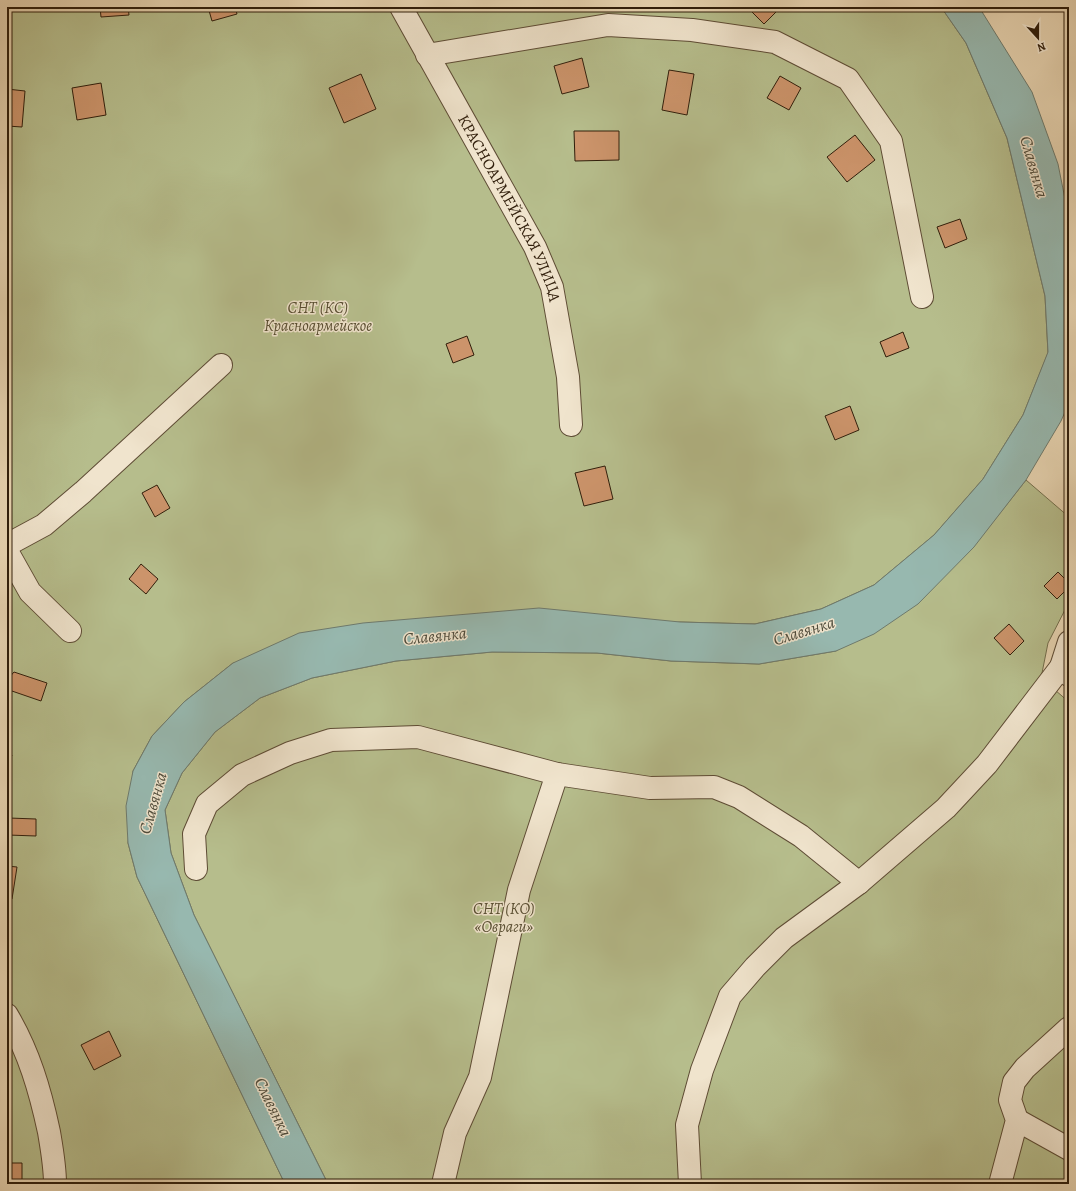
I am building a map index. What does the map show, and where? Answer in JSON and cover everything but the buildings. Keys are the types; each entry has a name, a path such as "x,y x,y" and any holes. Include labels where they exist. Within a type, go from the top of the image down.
{"street":[{"name":"КРАСНОАРМЕЙСКАЯ УЛИЦА","path":"400,7 535,247 552,287 568,377 571,425"},
{"path":"427,55 608,25 692,30 775,42 848,79 891,141 922,297"},
{"path":"7,545 44,525 83,492 221,365"},
{"path":"7,551 30,592 70,631"},
{"path":"690,1184 687,1125 702,1070 730,996 755,967 784,938 859,883 946,808 987,764 1065,671 1069,642"},
{"path":"196,870 194,834 207,804 242,775 290,752 331,740 418,737 558,774 650,788 714,787 739,797 801,836 859,883"},
{"path":"443,1184 455,1133 480,1077 519,890 558,774"},
{"path":"7,1015 28,1056 42,1098 55,1167 55,1184"},
{"path":"1000,1184 1017,1120 1010,1100 1014,1082 1025,1068 1069,1028"},
{"path":"1017,1120 1069,1149"}],"green space":[{"name":"СНТ (КС) Красноармейское","path":"7,7 941,7 966,43 1007,138 1045,296 1048,353 1023,415 983,479 934,535 874,585 821,609 755,624 680,622 233,663 184,702 152,736 133,771 128,843 137,877 285,1184 7,1184"},
{"name":"СНТ (КО) «Овраги»","path":"1026,480 1069,517 1069,602 1048,643 1041,678 1069,702 1069,1184 328,1184 194,915 171,853 165,810 182,773 215,732 260,698 312,678 396,661 492,652 597,653 671,661 759,664 836,651 974,546"}],"water":[{"name":"Славянка","path":"941,7 979,7 1032,92 1058,164 1069,219 1069,403 1061,421 1026,480 974,547 918,604 874,634 836,651 759,664 671,661 597,653 492,652 396,661 312,678 260,698 215,732 182,773 165,810 171,853 194,915 328,1184 285,1184 137,877 128,843 126,806 133,771 152,736 184,702 233,663 299,633 363,623 539,608 680,622 755,624 821,609 874,585 934,535 983,479 1023,415 1048,352 1045,296 1007,138 966,43"}]}
